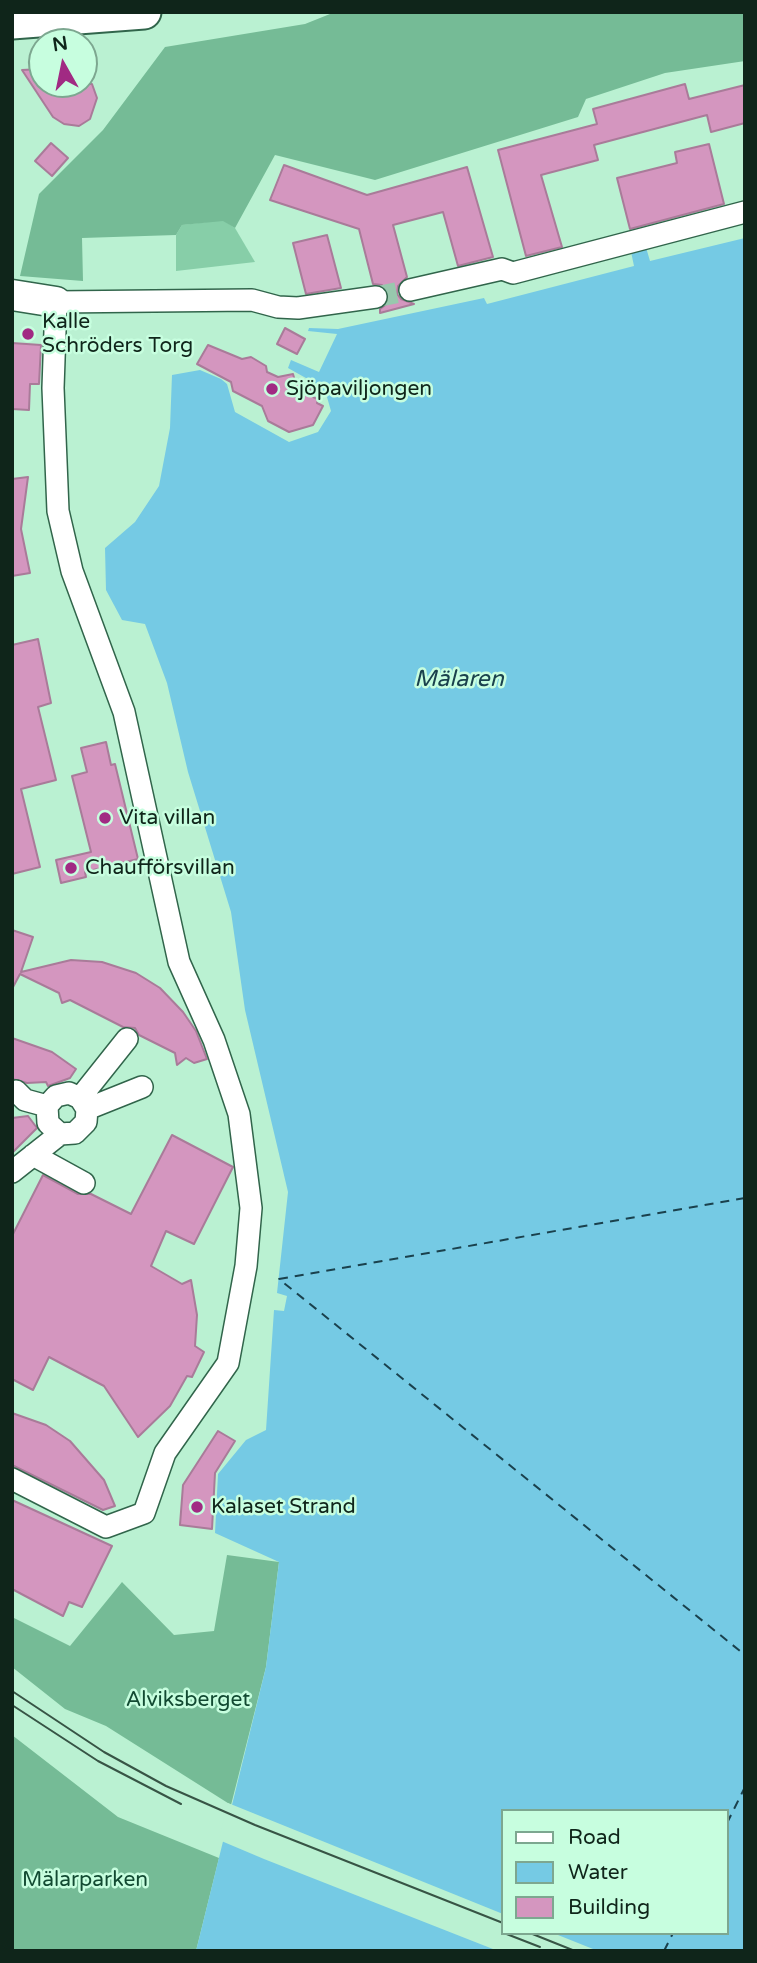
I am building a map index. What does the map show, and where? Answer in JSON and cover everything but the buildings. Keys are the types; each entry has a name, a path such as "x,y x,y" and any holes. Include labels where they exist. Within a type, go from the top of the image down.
{"main road":[{"path":"12,22 144,12"}],"street":[{"path":"410,290 502,270 513,273 745,212"},
{"path":"12,295 56,302 252,300 278,307 298,308 376,297"},
{"path":"12,1479 106,1527 144,1513 165,1454 228,1363 246,1266 251,1208 239,1114 214,1040 179,962 124,712 72,571 58,511 53,388 56,302"},
{"path":"83,1104 127,1039"},
{"path":"83,1104 142,1087"},
{"path":"16,1091 25,1100 47,1106"},
{"path":"12,1172 60,1134 75,1133 86,1122 83,1104 69,1093 56,1096 47,1106 48,1123 60,1134"},
{"path":"33,1155 84,1182"}],"green space":[{"path":"335,12 745,12 745,61 665,73 586,99 578,117 375,180 275,155 235,228 223,221 182,225 176,235 82,238 83,281 20,276 39,194 103,130 165,47 305,24"},
{"path":"223,220 235,228 255,262 176,271 176,235 182,225"},
{"name":"Alviksberget","path":"227,1555 279,1562 266,1667 231,1805 106,1726 65,1709 12,1667 12,1617 70,1646 122,1582 174,1635 214,1631"},
{"name":"Mälarparken","path":"12,1735 118,1817 219,1858 196,1951 12,1951"}],"water":[{"name":"Mälaren","path":"745,238 745,1951 196,1951 266,1667 279,1562 215,1533 218,1474 246,1440 266,1430 274,1310 284,1311 287,1296 277,1293 288,1192 245,1010 231,912 188,772 167,683 145,624 122,620 106,590 105,548 135,522 159,486 170,428 172,375 200,370 221,379 227,384 235,412 289,442 318,432 331,411 327,397 315,391 313,382 288,368 291,360 319,372 337,334 308,331 309,328 338,329 484,298 487,304 634,266 630,247 645,244 650,261"}],"pier":[{"path":"228,1803 502,1914 502,1935 558,1935 598,1951 498,1951 219,1840"}],"ferry route":[{"path":"745,1198 279,1279 745,1655"},
{"path":"729,1819 745,1787"},
{"path":"664,1951 672,1935"}],"tunnel":[{"path":"376,297 410,290"}],"tram line":[{"path":"12,1691 104,1752 166,1786 255,1825 502,1923"},
{"path":"12,1705 98,1761 181,1804"},
{"path":"509,1935 540,1947"},
{"path":"535,1935 575,1951"}],"place":[{"name":"Kalle Schröders Torg","path":"28,334"},
{"name":"Sjöpaviljongen","path":"272,389"},
{"name":"Vita villan","path":"105,818"},
{"name":"Chaufförsvillan","path":"71,868"},
{"name":"Kalaset Strand","path":"197,1507"}]}
